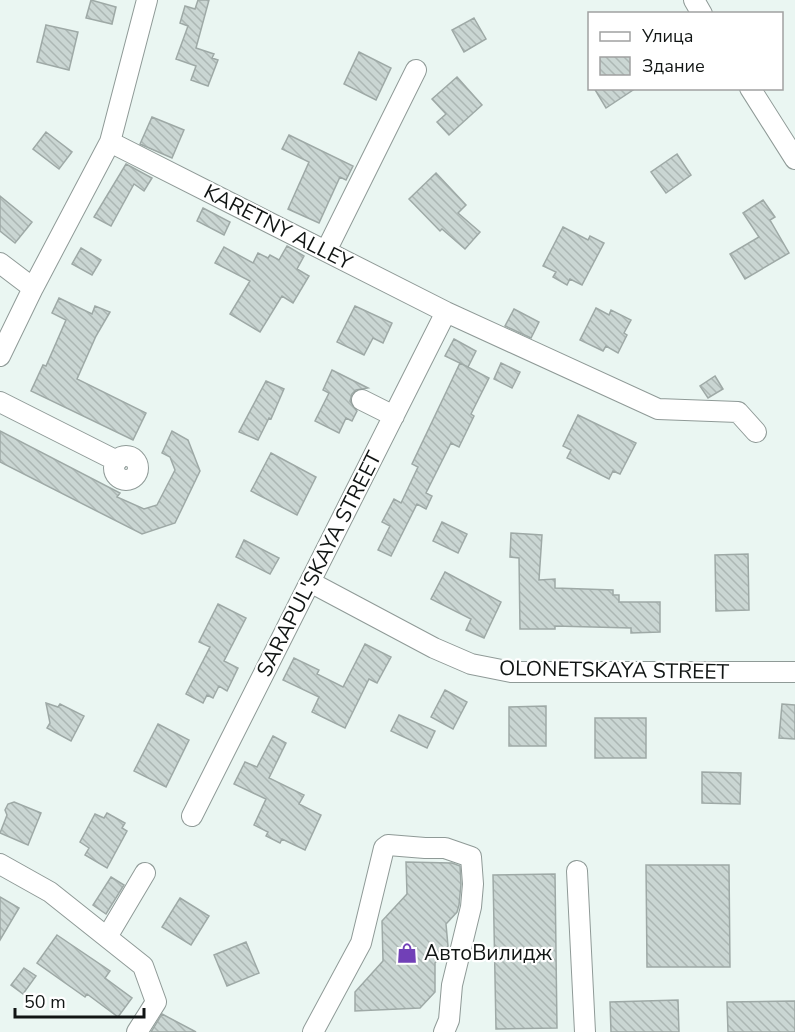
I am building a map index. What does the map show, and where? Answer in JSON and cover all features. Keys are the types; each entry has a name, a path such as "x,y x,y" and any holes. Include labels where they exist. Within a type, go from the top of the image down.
{"street":[{"path":"0,356 110,142 147,0"},
{"path":"326,251 416,70"},
{"path":"751,90 795,159"},
{"name":"KARETNY ALLEY","path":"110,142 446,312 658,409 738,412 756,432"},
{"path":"0,263 33,288"},
{"name":"SARAPUL'SKAYA STREET","path":"192,816 446,312"},
{"path":"364,396 396,412"},
{"path":"0,402 117,461"},
{"name":"OLONETSKAYA STREET","path":"310,582 434,648 471,664 511,672 795,672"},
{"path":"314,1032 360,943 384,848 388,845 446,848 471,857 473,884 471,907 452,985 449,1020 444,1032"},
{"path":"0,864 50,892 142,966 156,1002 137,1032"},
{"path":"577,872 585,1032"},
{"path":"107,937 146,873"}],"building":[{"path":"91,0 116,7 112,24 86,18"},
{"path":"198,0 209,0 196,48 214,54 212,58 218,60 208,86 191,80 196,66 176,59 188,26 180,23 185,6 195,9"},
{"path":"474,18 486,39 464,52 452,30"},
{"path":"46,25 78,32 69,70 37,62"},
{"path":"359,52 391,68 376,100 344,84"},
{"path":"457,77 482,105 449,135 437,122 446,114 432,99"},
{"path":"595,90 633,90 606,108"},
{"path":"152,117 184,130 172,158 140,144"},
{"path":"46,132 72,152 59,169 33,149"},
{"path":"289,135 353,166 346,180 340,177 319,223 288,209 309,162 282,149"},
{"path":"677,154 691,175 666,193 651,172"},
{"path":"126,164 152,178 144,191 134,184 111,226 94,217"},
{"path":"436,173 466,205 458,213 480,232 465,249 442,229 440,231 409,199"},
{"path":"0,196 32,222 15,243 0,231"},
{"path":"763,200 775,217 770,220 789,253 745,279 730,254 759,237 743,213"},
{"path":"203,208 230,222 224,235 197,221"},
{"path":"563,227 588,240 590,236 604,243 582,285 570,279 567,285 553,277 556,272 543,266"},
{"path":"287,246 304,256 297,269 309,276 293,303 282,296 260,332 230,314 250,281 215,263 224,247 253,263 258,253 268,258 270,255 279,260"},
{"path":"81,248 101,260 92,275 72,264"},
{"path":"59,298 92,314 95,306 110,312 96,336 77,379 146,413 133,440 31,391 43,365 46,366 66,320 52,313"},
{"path":"355,306 392,323 383,343 373,338 364,355 337,342"},
{"path":"596,308 609,315 611,310 631,320 618,353 606,346 603,351 580,340"},
{"path":"514,309 539,322 531,338 505,326"},
{"path":"454,339 476,351 468,367 445,356"},
{"path":"460,363 489,378 471,414 474,416 459,447 451,443 426,493 432,496 426,509 417,504 391,556 378,550 390,526 382,522 394,499 401,503 418,467 412,464"},
{"path":"501,363 520,372 512,388 494,379"},
{"path":"332,370 368,388 356,390 352,394 350,401 357,411 352,421 346,418 339,433 315,421 329,393 323,390"},
{"path":"715,376 723,389 708,398 700,386"},
{"path":"266,381 284,389 271,419 269,418 258,440 239,432"},
{"path":"578,415 636,443 620,474 613,471 609,479 567,458 571,450 563,446"},
{"path":"0,431 120,493 117,497 144,509 157,505 175,470 170,457 162,453 172,431 188,440 200,471 175,523 142,534 0,462"},
{"path":"271,453 316,477 297,515 251,491"},
{"path":"442,522 467,534 458,553 433,541"},
{"path":"511,533 542,535 539,580 555,579 555,588 613,590 613,595 619,595 619,602 660,602 660,632 631,633 631,628 555,626 555,629 520,629 519,558 510,557"},
{"path":"244,540 279,558 270,574 236,557"},
{"path":"748,554 749,610 716,611 715,555"},
{"path":"445,572 501,602 484,638 466,630 471,619 431,599"},
{"path":"218,604 246,618 224,661 238,668 227,691 219,686 213,698 207,695 203,703 186,694 210,647 199,642"},
{"path":"365,644 391,657 377,683 369,679 345,728 312,712 319,697 283,680 294,658 319,670 317,674 343,687"},
{"path":"445,690 467,702 453,729 431,717"},
{"path":"46,703 58,707 60,704 84,716 71,741 47,728 50,723"},
{"path":"782,704 795,705 795,739 779,738"},
{"path":"546,706 546,746 509,746 509,707"},
{"path":"399,715 435,731 427,748 391,731"},
{"path":"595,718 646,718 646,758 595,758"},
{"path":"158,724 189,740 166,787 134,771"},
{"path":"273,736 286,743 269,778 304,795 299,804 321,815 305,850 282,839 280,843 266,836 268,832 254,825 266,799 234,784 245,762 257,767"},
{"path":"702,772 741,773 740,804 702,803"},
{"path":"14,802 41,813 28,845 0,833 7,815 5,810 8,804"},
{"path":"107,813 125,823 122,828 127,831 107,868 85,855 89,848 80,842 95,814 104,818"},
{"path":"406,862 452,863 460,866 459,905 457,912 446,924 448,946 435,963 435,992 420,1008 355,1011 355,992 383,961 382,921 407,894"},
{"path":"646,865 729,865 730,967 647,967"},
{"path":"555,874 557,1028 496,1029 493,875"},
{"path":"111,877 124,885 106,914 93,905"},
{"path":"0,897 19,908 0,940"},
{"path":"180,898 209,916 191,945 162,927"},
{"path":"57,935 110,971 105,978 132,998 118,1017 87,994 85,997 37,963"},
{"path":"246,942 259,973 227,986 214,955"},
{"path":"24,968 36,976 23,994 11,985"},
{"path":"678,1000 679,1032 611,1032 610,1002"},
{"path":"795,1001 795,1032 728,1032 727,1002"},
{"path":"162,1014 196,1032 151,1032"}],"place":[{"name":"АвтоВилидж","path":"407,953"}]}
